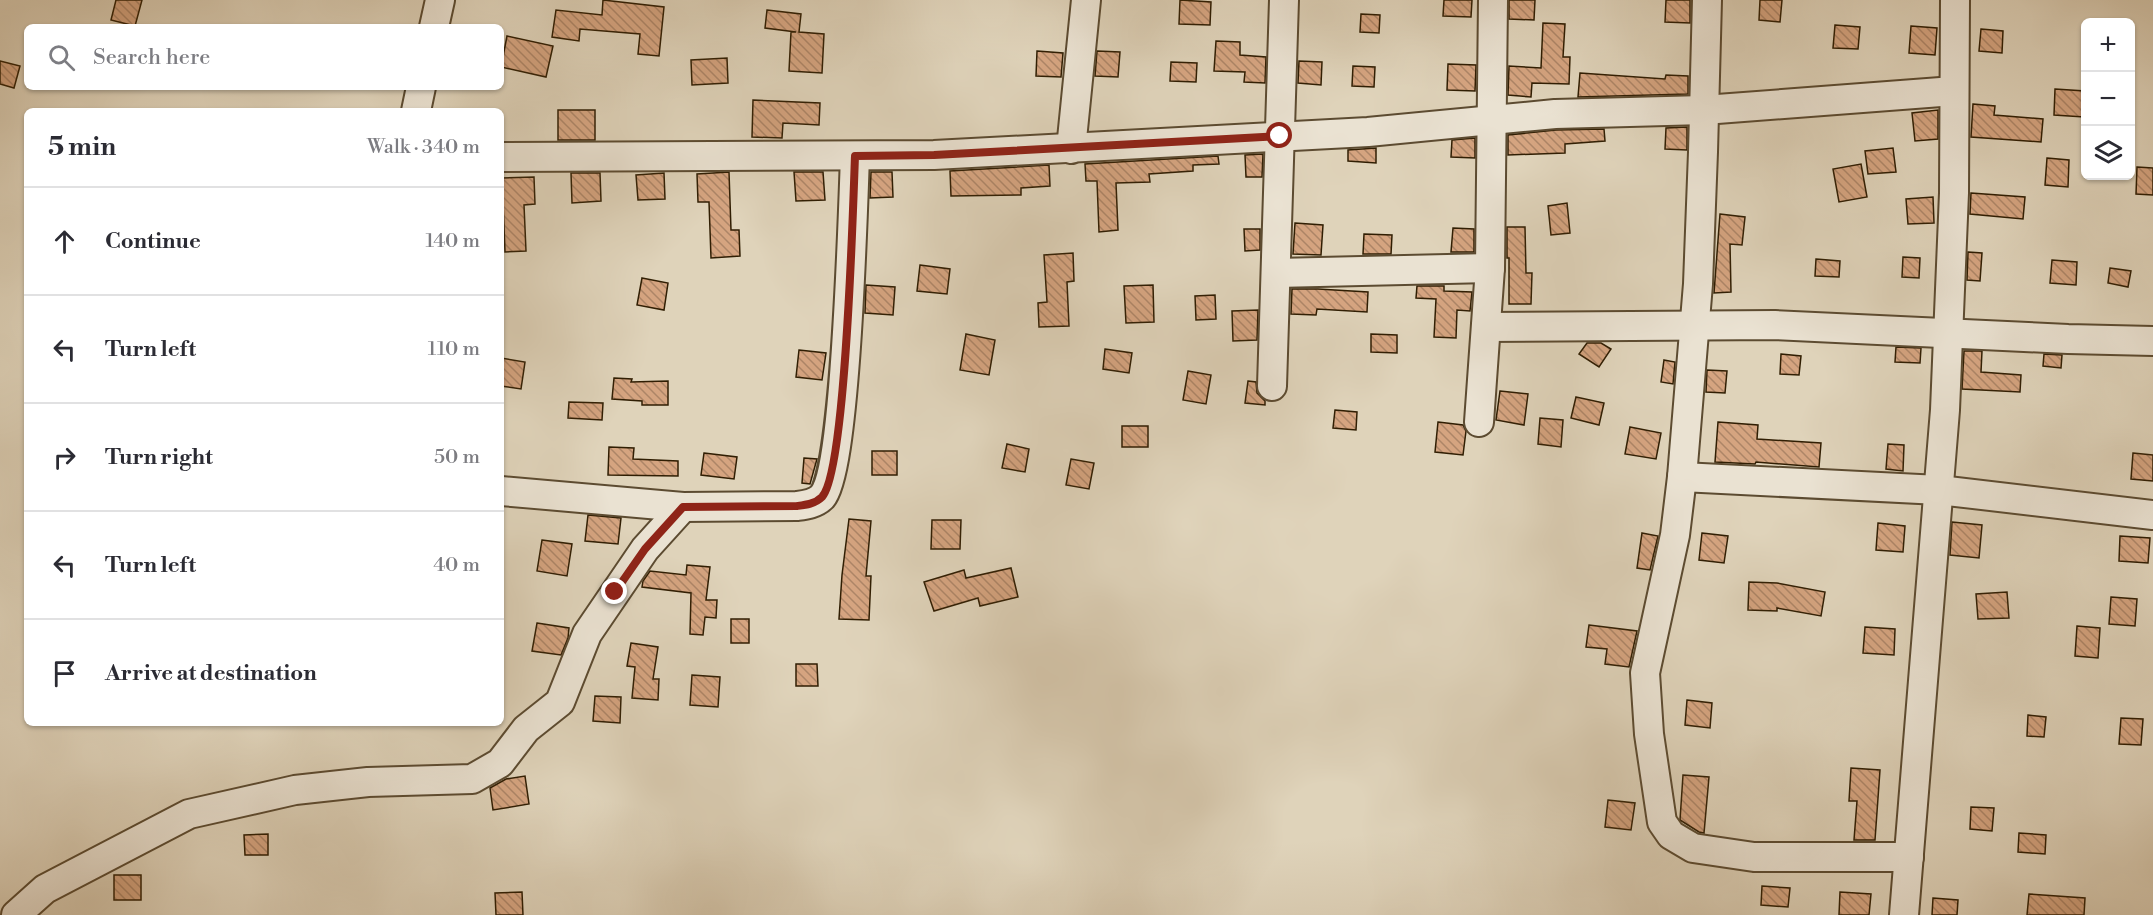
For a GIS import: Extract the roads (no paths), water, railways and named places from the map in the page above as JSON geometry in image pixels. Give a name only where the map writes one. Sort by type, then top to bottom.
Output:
[{"type":"street","points":[[435,24],[440,0]]},
{"type":"street","points":[[1071,148],[1086,0]]},
{"type":"street","points":[[1272,386],[1284,0]]},
{"type":"street","points":[[1479,422],[1490,268],[1493,0]]},
{"type":"street","points":[[1707,0],[1698,284],[1682,477],[1675,535],[1645,673],[1649,734],[1662,822],[1671,835],[1693,848],[1754,857],[1909,857]]},
{"type":"street","points":[[1904,915],[1939,490],[1948,333],[1954,193],[1955,0]]},
{"type":"street","points":[[417,108],[420,90]]},
{"type":"street","points":[[504,156],[934,155],[1368,132],[1554,114],[1704,110],[1954,91]]},
{"type":"street","points":[[504,491],[683,507],[797,506],[812,504],[822,496],[831,478],[840,411],[855,156]]},
{"type":"street","points":[[1276,273],[1490,268]]},
{"type":"street","points":[[1486,327],[1775,325],[2153,341]]},
{"type":"street","points":[[1682,477],[1939,490],[2153,516]]},
{"type":"street","points":[[16,915],[45,889],[189,814],[295,790],[368,782],[472,779],[500,763],[526,729],[560,702],[587,634],[645,549],[683,507]]}]
